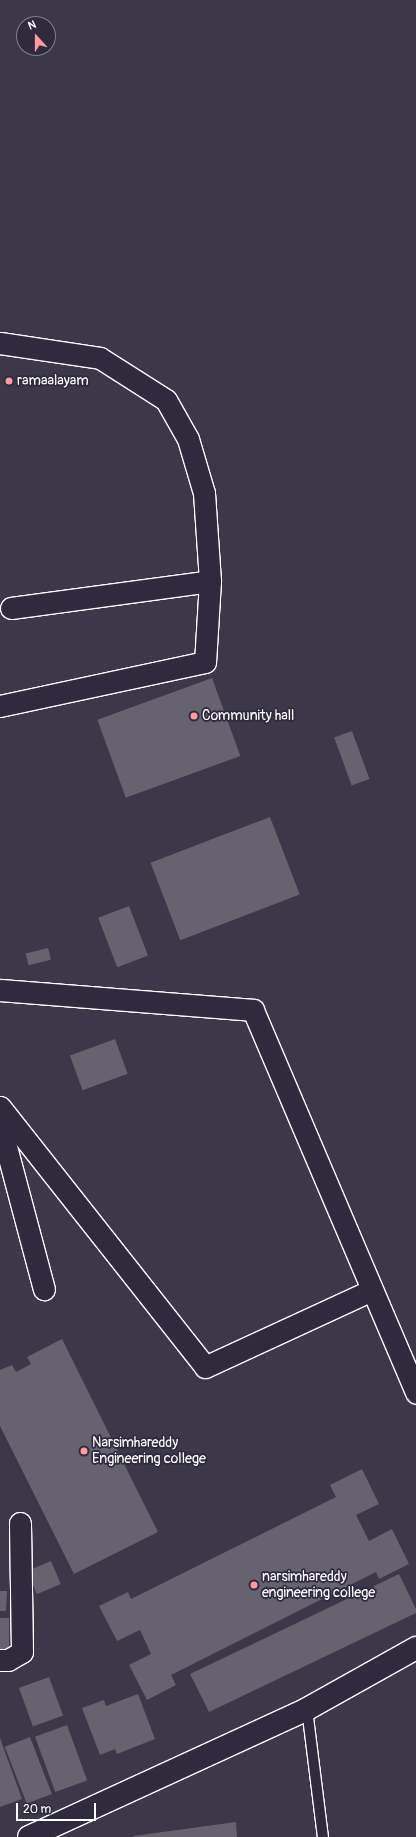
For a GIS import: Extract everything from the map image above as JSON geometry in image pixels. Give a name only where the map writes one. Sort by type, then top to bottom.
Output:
[{"type":"main road","points":[[29,1837],[307,1709],[416,1648]]},
{"type":"street","points":[[0,343],[100,358],[166,400],[188,439],[204,493],[210,581],[205,662],[0,706]]},
{"type":"street","points":[[11,608],[210,581]]},
{"type":"street","points":[[0,990],[253,1010],[416,1393]]},
{"type":"street","points":[[0,1107],[205,1367],[372,1290]]},
{"type":"street","points":[[0,1124],[44,1289]]},
{"type":"street","points":[[0,1660],[8,1660],[22,1652],[20,1523]]},
{"type":"lane","points":[[307,1709],[323,1837]]},
{"type":"building","points":[[212,678],[240,756],[126,798],[97,720]]},
{"type":"building","points":[[352,731],[369,779],[352,785],[334,737]]},
{"type":"building","points":[[270,817],[300,894],[180,940],[151,863]]},
{"type":"building","points":[[129,906],[148,955],[117,967],[98,918]]},
{"type":"building","points":[[48,948],[51,960],[29,965],[26,954]]},
{"type":"building","points":[[115,1039],[128,1074],[83,1090],[70,1055]]},
{"type":"building","points":[[62,1339],[158,1532],[74,1574],[0,1426],[0,1370],[12,1365],[16,1372],[31,1364],[27,1357]]},
{"type":"building","name":"narsimhareddy engineering college","points":[[362,1469],[379,1504],[356,1515],[369,1541],[392,1529],[409,1564],[379,1579],[376,1572],[171,1675],[176,1685],[147,1700],[129,1665],[151,1654],[140,1630],[117,1641],[99,1606],[128,1592],[131,1599],[336,1497],[330,1485]]},
{"type":"building","points":[[51,1561],[61,1584],[37,1594],[27,1571]]},
{"type":"building","points":[[399,1574],[416,1609],[416,1613],[209,1712],[190,1674]]},
{"type":"building","points":[[0,1591],[7,1591],[6,1611],[0,1611]]},
{"type":"building","points":[[0,1618],[9,1618],[9,1655],[0,1655]]},
{"type":"building","points":[[49,1677],[63,1716],[33,1726],[19,1688]]},
{"type":"building","points":[[138,1694],[155,1739],[117,1754],[115,1749],[100,1755],[82,1708],[104,1700],[106,1706]]},
{"type":"building","points":[[67,1725],[87,1780],[55,1792],[35,1737]]},
{"type":"building","points":[[30,1737],[52,1794],[27,1804],[5,1747]]},
{"type":"building","points":[[0,1738],[22,1799],[0,1807]]},
{"type":"building","points":[[236,1822],[237,1837],[133,1837],[133,1836]]},
{"type":"place","name":"ramaalayam","points":[[9,381]]},
{"type":"place","name":"Community hall","points":[[194,716]]},
{"type":"place","name":"Narsimhareddy Engineering college","points":[[84,1451]]},
{"type":"place","name":"narsimhareddy engineering college","points":[[254,1585]]}]
